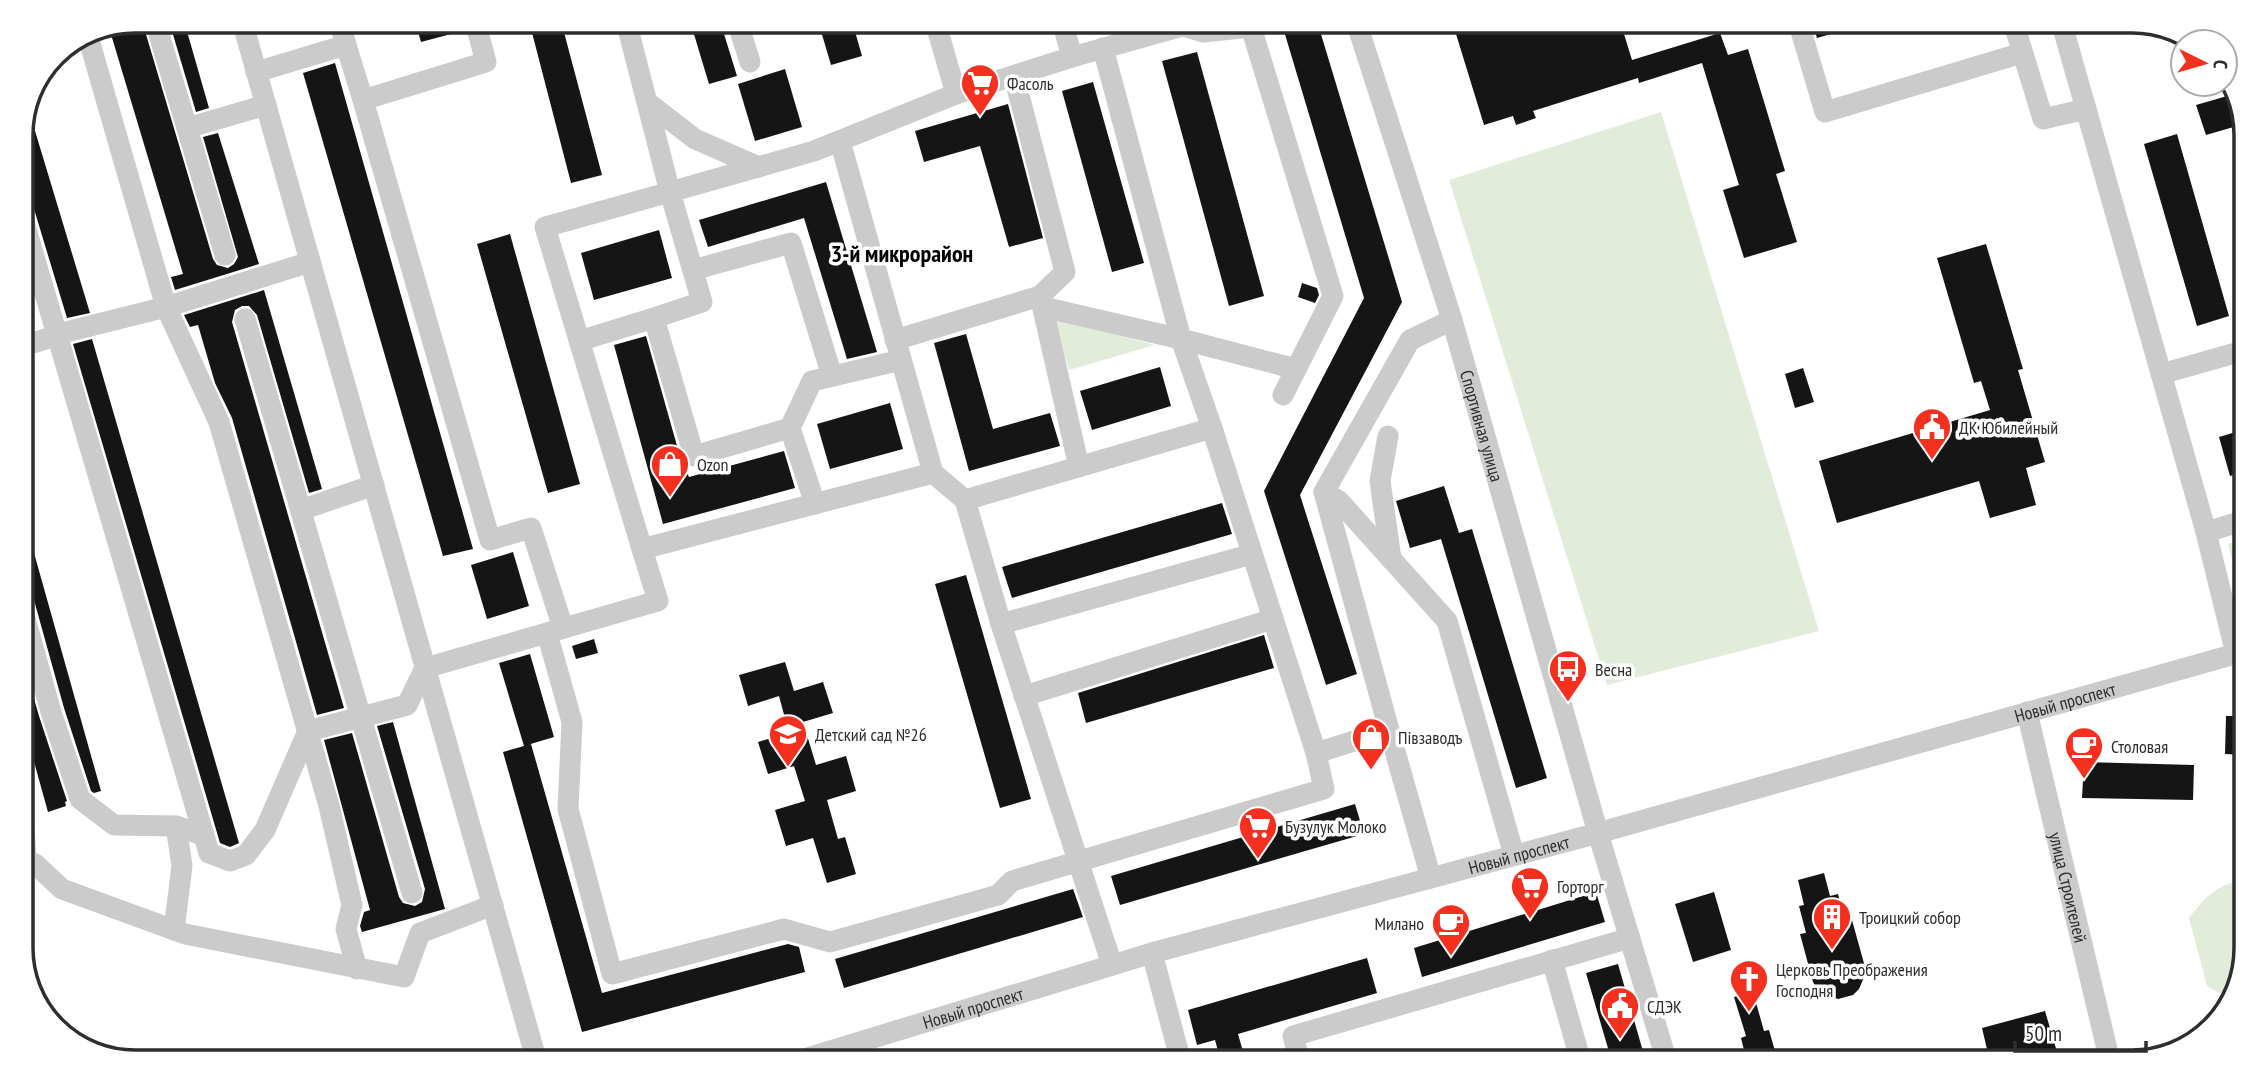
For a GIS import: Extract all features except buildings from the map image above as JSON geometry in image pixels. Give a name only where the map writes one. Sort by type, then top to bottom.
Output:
[{"type":"street","points":[[159,33],[225,256]]},
{"type":"street","points":[[245,33],[534,1050]]},
{"type":"street","points":[[342,33],[490,540],[531,528],[555,630],[572,722],[568,809],[612,974],[784,929],[830,942],[998,895],[1012,881],[1324,789],[1316,752],[1181,339],[1103,48]]},
{"type":"street","points":[[363,100],[486,62],[478,33]]},
{"type":"street","points":[[579,341],[702,302],[670,192],[629,33]]},
{"type":"street","points":[[741,33],[750,62]]},
{"type":"street","points":[[938,33],[956,94]]},
{"type":"street","points":[[1065,33],[1072,57]]},
{"type":"street","points":[[308,732],[407,705],[425,668],[658,601],[545,228],[814,151],[956,94],[1151,33]]},
{"type":"street","points":[[1253,33],[1333,296],[1283,395]]},
{"type":"street","name":"Спортивная улица","points":[[1360,33],[1452,320],[1598,832],[1663,1050]]},
{"type":"street","points":[[1802,33],[1825,112],[2022,52]]},
{"type":"street","points":[[2016,33],[2043,119],[2086,109]]},
{"type":"street","points":[[2064,33],[2234,628]]},
{"type":"street","points":[[90,44],[166,307],[219,422],[329,806],[352,905],[346,929],[357,969]]},
{"type":"street","points":[[256,72],[346,45]]},
{"type":"street","points":[[1014,76],[1065,272],[1042,302]]},
{"type":"street","points":[[647,102],[695,138],[759,167]]},
{"type":"street","points":[[187,128],[266,105]]},
{"type":"street","points":[[839,141],[933,473],[965,500],[1001,624],[1112,965]]},
{"type":"street","points":[[692,270],[791,243],[832,376]]},
{"type":"street","points":[[33,253],[209,853],[230,861],[246,855],[265,830],[308,732]]},
{"type":"street","points":[[33,343],[166,307],[310,262]]},
{"type":"street","points":[[815,504],[790,428],[812,381],[1042,302],[1296,369]]},
{"type":"street","points":[[1042,302],[1079,467]]},
{"type":"street","points":[[654,318],[694,456],[790,428]]},
{"type":"street","points":[[245,320],[412,893]]},
{"type":"street","points":[[1432,878],[1324,492],[1410,340],[1452,320]]},
{"type":"street","points":[[2161,374],[2234,353]]},
{"type":"street","points":[[965,500],[1212,428]]},
{"type":"street","points":[[1388,436],[1380,481],[1391,559]]},
{"type":"street","points":[[642,549],[933,473]]},
{"type":"street","points":[[301,510],[374,485]]},
{"type":"street","points":[[1324,492],[1339,501],[1447,621],[1514,855]]},
{"type":"street","points":[[2206,532],[2234,524]]},
{"type":"street","points":[[1001,624],[1252,554]]},
{"type":"street","points":[[1024,696],[1273,619]]},
{"type":"street","points":[[33,647],[80,799],[114,825],[176,826],[204,835]]},
{"type":"street","name":"Новый проспект","points":[[833,1050],[1152,953],[1432,878],[2234,654]]},
{"type":"street","name":"улица Строителей","points":[[2027,712],[2107,1050]]},
{"type":"street","points":[[1316,752],[1389,730]]},
{"type":"street","points":[[174,930],[182,866],[176,826]]},
{"type":"street","points":[[33,863],[62,889],[185,934],[404,977],[420,933],[493,905]]},
{"type":"street","points":[[1297,1050],[1293,1036],[1630,938]]},
{"type":"street","points":[[1152,953],[1178,1050]]},
{"type":"street","points":[[1552,960],[1578,1050]]},
{"type":"green space","points":[[1661,112],[1819,631],[1607,685],[1449,180]]},
{"type":"green space","points":[[1053,318],[1155,345],[1069,370]]},
{"type":"green space","points":[[2234,542],[2234,568],[2228,544]]},
{"type":"green space","points":[[2234,883],[2234,948],[2232,968],[2222,995],[2207,986],[2189,918],[2213,892]]},
{"type":"place","name":"Фасоль","points":[[980,117]]},
{"type":"place","name":"ДК Юбилейный","points":[[1932,461]]},
{"type":"place","name":"Ozon","points":[[670,498]]},
{"type":"place","name":"Весна","points":[[1568,703]]},
{"type":"place","name":"Детский сад №26","points":[[788,768]]},
{"type":"place","name":"Півзаводъ","points":[[1371,771]]},
{"type":"place","name":"Столовая","points":[[2084,780]]},
{"type":"place","name":"Бузулук Молоко","points":[[1258,860]]},
{"type":"place","name":"Горторг","points":[[1530,920]]},
{"type":"place","name":"Троицкий собор","points":[[1832,951]]},
{"type":"place","name":"Милано","points":[[1451,957]]},
{"type":"place","name":"Церковь Преображения Господня","points":[[1749,1013]]},
{"type":"place","name":"СДЭК","points":[[1620,1040]]},
{"type":"district","name":"3-й микрорайон","points":[[902,253]]}]
